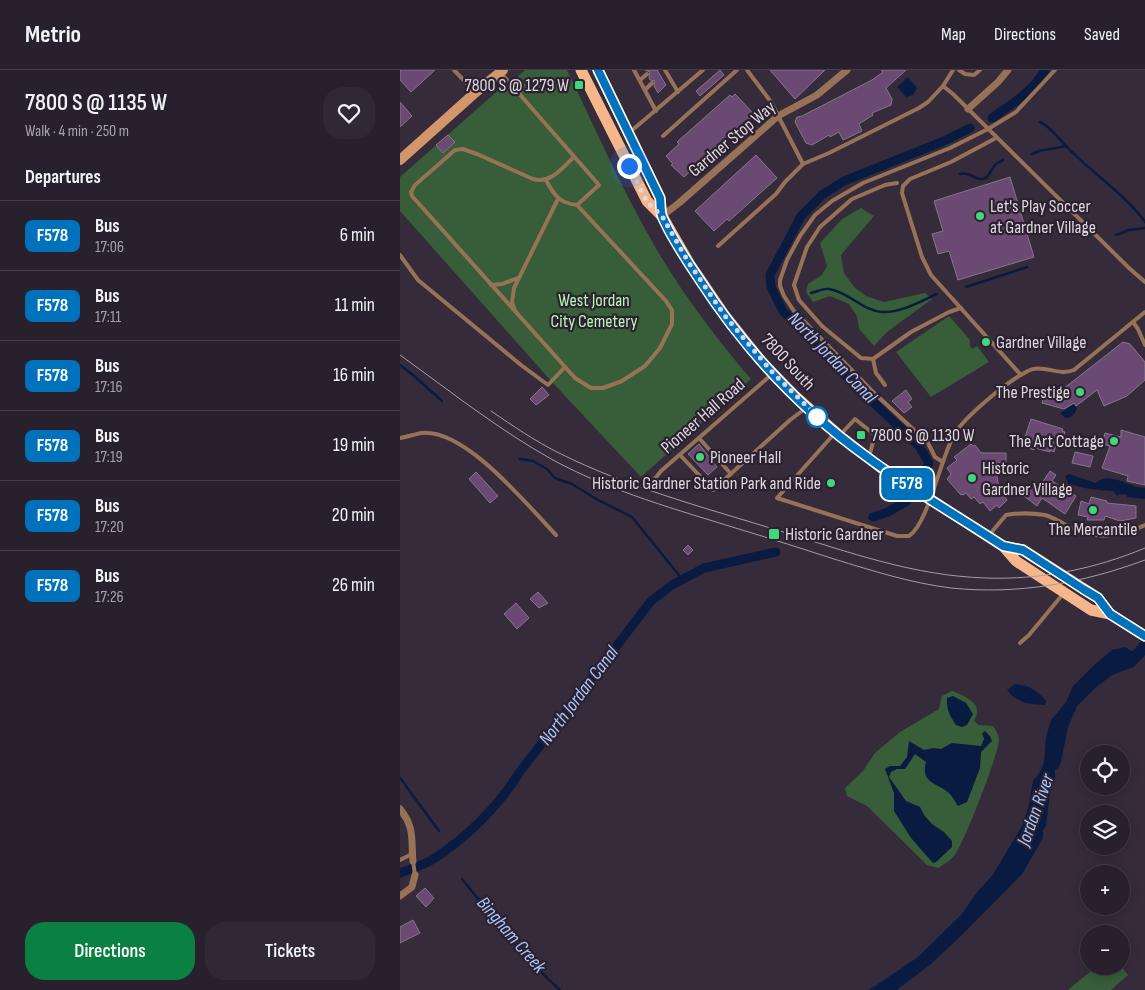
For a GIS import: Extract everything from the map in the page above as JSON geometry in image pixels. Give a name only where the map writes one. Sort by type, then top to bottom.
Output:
[{"type":"main road","name":"7800 South","points":[[581,70],[647,202],[662,216],[713,301],[773,373],[807,407],[869,459],[989,536],[1003,546],[1016,561],[1064,593],[1091,610],[1110,614],[1145,636]]},
{"type":"main road","name":"7800 South","points":[[598,70],[660,198],[662,216]]},
{"type":"main road","name":"7800 South","points":[[1003,546],[1023,550],[1098,598],[1110,614]]},
{"type":"street","name":"Gardner Stop Way","points":[[662,216],[778,116],[816,96],[847,70]]},
{"type":"street","points":[[968,109],[998,82],[1008,70]]},
{"type":"street","points":[[400,160],[501,71]]},
{"type":"street","points":[[400,810],[412,828],[412,858]]},
{"type":"street","points":[[400,896],[412,888],[415,875]]},
{"type":"lane","points":[[454,70],[476,92]]},
{"type":"lane","points":[[635,70],[656,111]]},
{"type":"lane","points":[[660,75],[665,70],[678,92]]},
{"type":"lane","points":[[629,133],[703,70]]},
{"type":"lane","points":[[663,136],[736,70]]},
{"type":"lane","points":[[747,70],[761,87],[803,164]]},
{"type":"lane","points":[[718,246],[776,194],[803,164],[919,108],[928,102],[943,86],[953,70]]},
{"type":"lane","points":[[959,70],[964,74],[974,76],[980,70]]},
{"type":"lane","points":[[943,462],[935,457],[928,443],[872,391],[794,311],[784,296],[780,280],[787,260],[808,224],[815,215],[832,201],[862,183],[933,155],[988,130],[1016,112],[1055,70]]},
{"type":"lane","points":[[501,71],[599,184],[577,204]]},
{"type":"lane","points":[[640,80],[647,74]]},
{"type":"lane","points":[[645,90],[652,83]]},
{"type":"lane","points":[[943,86],[1145,282]]},
{"type":"lane","points":[[996,138],[951,162],[910,179],[904,184],[902,190],[906,210],[927,269],[1021,375]]},
{"type":"lane","points":[[546,180],[558,199],[566,203],[577,204],[666,301],[672,310],[673,319],[670,329],[654,357],[645,366],[622,382],[603,388],[591,388],[580,383],[414,201],[412,196],[412,189],[419,180],[458,149],[477,154],[533,179],[546,180],[574,157]]},
{"type":"lane","points":[[897,183],[885,185],[852,199],[820,227],[807,247],[794,285],[799,300],[822,326],[861,358],[873,359],[912,332],[949,312],[961,308]]},
{"type":"lane","points":[[516,313],[512,295],[518,278],[558,199]]},
{"type":"lane","points":[[400,255],[418,280],[521,366],[548,385],[565,368]]},
{"type":"lane","points":[[491,285],[502,284],[518,278]]},
{"type":"lane","points":[[869,459],[875,435],[855,419],[838,434],[777,498],[903,537],[912,534],[917,528],[930,498],[952,437],[963,422],[1021,375],[1036,368],[1061,373],[1074,370],[1145,312]]},
{"type":"lane","points":[[1133,322],[1145,345]]},
{"type":"lane","points":[[873,359],[876,373],[885,385]]},
{"type":"lane","name":"Pioneer Hall Road","points":[[653,481],[661,471],[773,373]]},
{"type":"lane","points":[[680,455],[713,490],[790,420],[807,407]]},
{"type":"lane","points":[[400,438],[424,433],[444,437],[471,451],[493,469],[556,535]]},
{"type":"lane","points":[[699,438],[731,474]]},
{"type":"lane","points":[[989,536],[1006,515],[1014,514],[1048,516],[1075,530],[1103,536],[1118,535],[1145,525]]},
{"type":"lane","points":[[1020,643],[1064,593]]},
{"type":"lane","points":[[400,860],[412,858],[415,875]]},
{"type":"green space","name":"West Jordan City Cemetery","points":[[525,70],[567,70],[621,183],[657,250],[701,316],[751,379],[641,477],[552,382],[400,211],[400,177],[502,87],[504,89]]},
{"type":"green space","points":[[861,208],[874,216],[841,255],[844,273],[855,288],[866,296],[884,302],[925,293],[932,299],[887,332],[874,346],[859,329],[857,316],[849,304],[830,296],[813,302],[806,292],[808,284],[822,275],[827,266],[820,243],[842,219]]},
{"type":"green space","points":[[949,316],[970,340],[972,349],[977,346],[989,362],[931,397],[896,352]]},
{"type":"green space","points":[[952,691],[964,696],[975,705],[977,714],[974,721],[979,725],[993,726],[999,740],[987,780],[959,849],[951,859],[939,868],[927,865],[867,806],[847,796],[845,788],[863,771],[875,753],[900,732],[939,709],[942,696]]},
{"type":"green space","points":[[1086,975],[1128,975],[1111,990],[1068,990]]},
{"type":"water","points":[[908,77],[917,88],[913,95],[906,97],[897,87]]},
{"type":"water","points":[[1074,404],[1077,408],[1071,416],[1065,418],[1060,413]]},
{"type":"water","points":[[1069,474],[1096,483],[1101,479],[1107,478],[1145,488],[1145,499],[1119,494],[1118,496],[1113,491],[1090,489],[1074,485],[1068,483],[1065,476]]},
{"type":"water","name":"Jordan River","points":[[1145,635],[1145,655],[1134,667],[1112,675],[1095,688],[1077,706],[1068,727],[1061,762],[1058,769],[1055,770],[1055,778],[1051,785],[1043,838],[1022,874],[931,964],[897,990],[869,990],[918,957],[962,914],[977,892],[992,876],[1022,826],[1028,809],[1033,781],[1040,772],[1044,762],[1046,737],[1051,720],[1066,702],[1073,686],[1093,666],[1112,650],[1125,647],[1132,651]]},
{"type":"water","points":[[1015,684],[1036,691],[1046,701],[1045,705],[1019,700],[1007,690]]},
{"type":"water","points":[[953,696],[966,703],[973,714],[967,725],[962,727],[956,725],[948,709],[947,698]]},
{"type":"water","points":[[985,731],[992,741],[981,752],[980,768],[967,802],[958,806],[949,793],[931,782],[925,774],[926,762],[915,754],[905,769],[897,769],[891,772],[889,777],[906,801],[920,807],[932,824],[944,832],[952,841],[952,847],[933,863],[911,838],[894,811],[894,793],[885,769],[890,766],[900,766],[907,757],[909,741],[924,750],[941,749],[952,743],[981,746],[984,739],[982,733]]},
{"type":"building","points":[[400,70],[435,70],[411,92],[400,80]]},
{"type":"building","points":[[645,70],[657,70],[666,85],[658,93],[654,86],[655,81],[650,80],[650,72]]},
{"type":"building","points":[[720,70],[724,75],[700,96],[696,91]]},
{"type":"building","points":[[770,70],[825,70],[795,99]]},
{"type":"building","points":[[881,70],[906,70],[886,88],[892,99],[891,105],[872,113],[873,115],[859,124],[862,131],[843,140],[839,132],[830,137],[829,135],[812,145],[806,143],[795,122],[797,117],[872,80],[883,72]]},
{"type":"building","points":[[735,94],[753,113],[750,118],[684,177],[671,165],[673,164],[666,156],[679,144],[677,142],[730,95],[732,97]]},
{"type":"building","points":[[400,102],[412,116],[400,127]]},
{"type":"building","points":[[448,135],[455,142],[443,153],[436,145]]},
{"type":"building","points":[[756,155],[777,178],[729,221],[727,219],[714,231],[695,211]]},
{"type":"building","name":"Let's Play Soccer at Gardner Village","points":[[1010,177],[1034,257],[958,280],[949,251],[938,254],[932,234],[943,231],[934,201]]},
{"type":"building","points":[[1123,342],[1130,344],[1145,362],[1145,380],[1127,396],[1104,406],[1097,390],[1076,406],[1074,403],[1064,409],[1042,403],[1044,396],[1057,398],[1066,393],[1063,389]]},
{"type":"building","points":[[542,387],[549,395],[536,405],[530,399]]},
{"type":"building","points":[[906,390],[912,399],[908,402],[912,407],[904,413],[892,401]]},
{"type":"building","points":[[1031,419],[1063,429],[1062,431],[1065,432],[1062,443],[1057,442],[1054,452],[1035,448],[1034,450],[1022,446]]},
{"type":"building","points":[[1121,430],[1145,437],[1145,485],[1127,481],[1128,476],[1102,468],[1110,446],[1102,444],[1105,433],[1121,437]]},
{"type":"building","name":"Pioneer Hall","points":[[699,444],[717,467],[708,475],[688,454]]},
{"type":"building","name":"Historic Gardner Village","points":[[971,444],[975,445],[981,453],[1006,453],[1006,462],[995,463],[998,483],[1005,490],[1007,500],[999,508],[997,505],[990,511],[983,502],[980,504],[974,497],[971,499],[966,493],[960,494],[947,479],[951,474],[947,468],[957,460],[954,457]]},
{"type":"building","points":[[1075,452],[1093,456],[1090,467],[1072,463]]},
{"type":"building","points":[[1050,471],[1056,475],[1052,481],[1076,496],[1065,514],[1042,498],[1037,506],[1024,496],[1035,482],[1040,486]]},
{"type":"building","points":[[476,472],[498,496],[490,503],[469,479]]},
{"type":"building","points":[[1091,497],[1107,501],[1107,503],[1136,506],[1136,518],[1120,521],[1105,516],[1104,520],[1087,520],[1088,517],[1078,515],[1081,501],[1089,504]]},
{"type":"building","points":[[688,545],[693,550],[688,555],[683,550]]},
{"type":"building","points":[[538,592],[548,603],[539,608],[530,599]]},
{"type":"building","points":[[516,603],[529,618],[517,629],[504,614]]},
{"type":"building","points":[[425,888],[434,898],[426,907],[416,896]]},
{"type":"building","points":[[413,920],[420,933],[400,943],[400,927]]},
{"type":"waterway","name":"North Jordan Canal","points":[[992,118],[1028,91],[1045,70]]},
{"type":"waterway","points":[[1040,122],[1048,127],[1064,145],[1128,202],[1145,222]]},
{"type":"waterway","name":"North Jordan Canal","points":[[924,474],[929,463],[919,446],[851,381],[783,311],[771,287],[770,275],[801,216],[822,195],[844,181],[944,141],[970,128]]},
{"type":"waterway","points":[[1032,154],[1066,146]]},
{"type":"waterway","points":[[960,174],[964,173],[978,179],[983,179],[988,176],[996,164],[1003,160]]},
{"type":"waterway","points":[[1116,235],[1129,230],[1145,228]]},
{"type":"waterway","points":[[966,287],[1027,267]]},
{"type":"waterway","points":[[811,293],[827,289],[836,291],[875,311],[882,312],[904,309],[937,294]]},
{"type":"waterway","points":[[400,365],[442,401]]},
{"type":"waterway","points":[[520,459],[533,461],[547,469],[555,478],[572,484],[632,517],[682,579]]},
{"type":"waterway","name":"North Jordan Canal","points":[[873,517],[888,512],[907,501]]},
{"type":"waterway","name":"North Jordan Canal","points":[[400,873],[423,865],[435,858],[482,820],[502,797],[651,601],[672,585],[704,568],[776,552]]},
{"type":"waterway","name":"Bingham Creek","points":[[400,778],[439,831]]},
{"type":"waterway","name":"Bingham Creek","points":[[462,879],[521,950],[560,990]]},
{"type":"tram line","points":[[400,355],[513,436],[553,460],[598,482],[670,508],[892,576],[951,588],[1001,590],[1074,581],[1145,560]]},
{"type":"tram line","points":[[491,411],[550,448],[613,477],[856,555],[908,568],[933,573],[986,578],[1027,577],[1067,572],[1107,562],[1145,548]]},
{"type":"bus line","name":"F578","points":[[598,70],[660,198],[662,216],[678,246],[725,316],[749,347],[783,384],[821,420],[880,467],[1003,546],[1023,550],[1098,598],[1110,614],[1145,636]]},
{"type":"place","name":"7800 S @ 1279 W","points":[[579,85]]},
{"type":"place","name":"Let's Play Soccer at Gardner Village","points":[[980,216]]},
{"type":"place","name":"Gardner Village","points":[[986,342]]},
{"type":"place","name":"The Prestige","points":[[1080,392]]},
{"type":"place","name":"7800 S @ 1130 W","points":[[861,435]]},
{"type":"place","name":"The Art Cottage","points":[[1114,441]]},
{"type":"place","name":"Pioneer Hall","points":[[700,457]]},
{"type":"place","name":"Historic Gardner Village","points":[[972,478]]},
{"type":"place","name":"Historic Gardner Station Park and Ride","points":[[831,483]]},
{"type":"place","name":"The Mercantile","points":[[1093,510]]},
{"type":"place","name":"Historic Gardner","points":[[774,534]]},
{"type":"route","points":[[629,166],[647,202],[662,216],[678,246],[713,301],[749,347],[794,395],[819,418],[817,417]]}]
